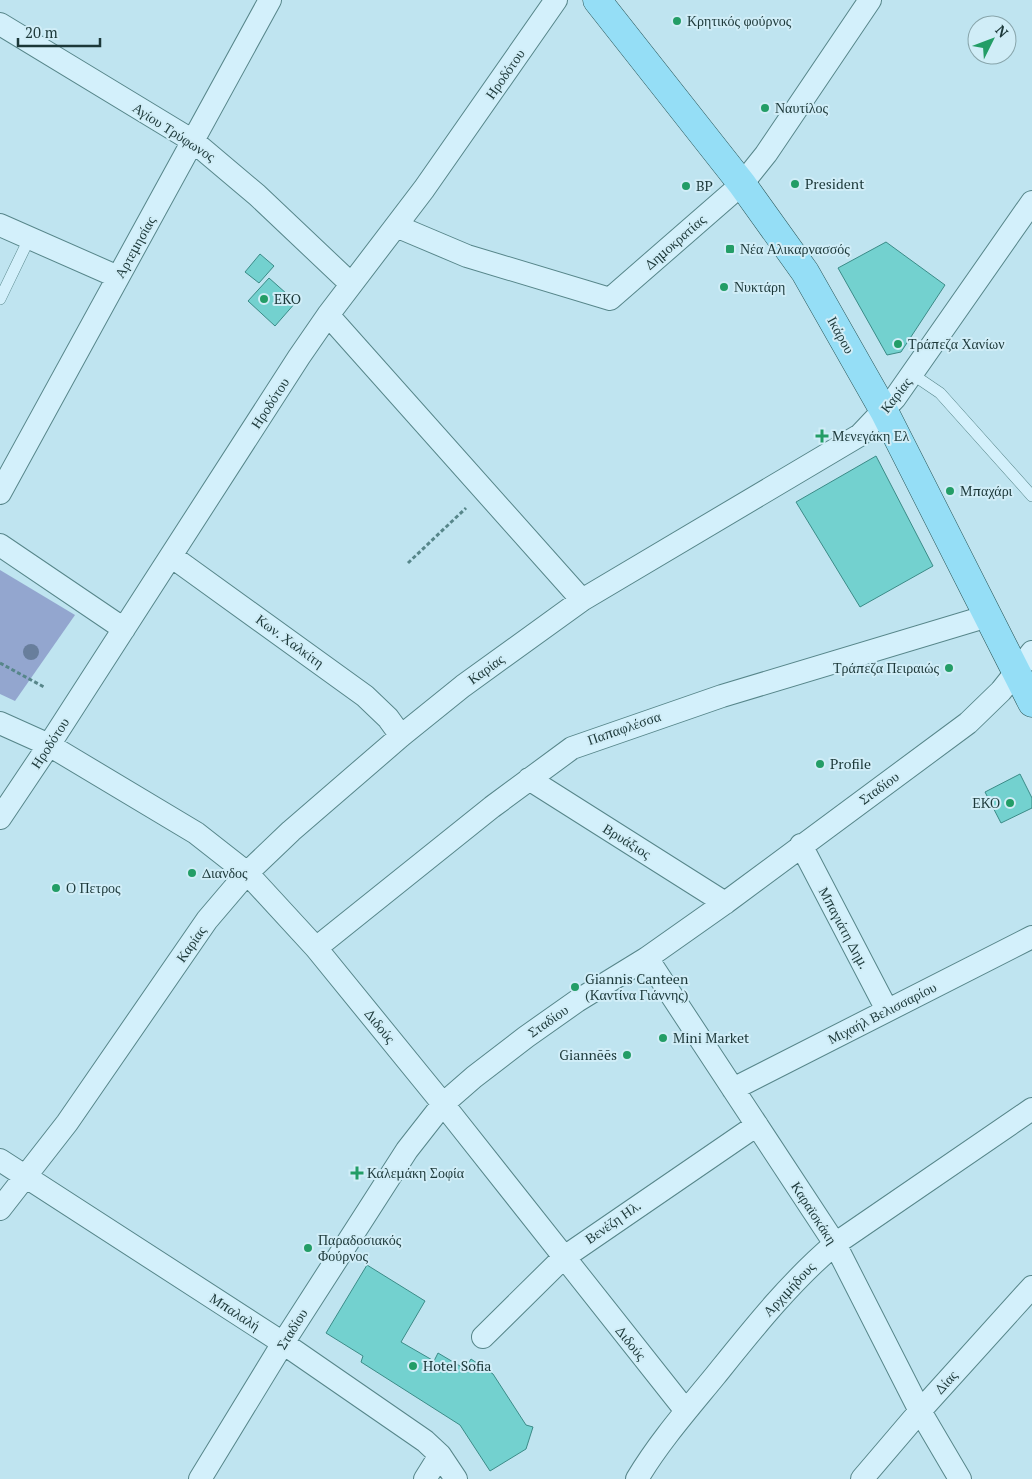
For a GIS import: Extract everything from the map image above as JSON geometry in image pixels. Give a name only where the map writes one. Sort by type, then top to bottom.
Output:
[{"type":"main road","name":"Ικάρου","points":[[597,0],[742,184],[805,272],[884,412],[988,616],[1024,662],[1032,703]]},
{"type":"street","name":"Αρτεμησίας","points":[[0,494],[270,0]]},
{"type":"street","name":"Ηροδότου","points":[[0,818],[328,315],[396,226],[556,0]]},
{"type":"street","name":"Δημοκρατίας","points":[[396,226],[467,256],[610,299],[742,184],[766,154],[870,0]]},
{"type":"street","name":"Αγίου Τρύφωνος","points":[[0,24],[193,141],[243,182],[352,284]]},
{"type":"street","name":"Καρίας","points":[[0,1209],[67,1123],[207,920],[247,872],[290,830],[463,686],[582,600],[860,435],[884,412],[1031,205]]},
{"type":"street","points":[[0,225],[118,277]]},
{"type":"street","points":[[328,315],[582,600]]},
{"type":"street","points":[[0,544],[124,629]]},
{"type":"street","name":"Κων. Χαλκίτη","points":[[171,556],[365,696],[388,718],[401,736]]},
{"type":"street","name":"Παπαφλέσσα","points":[[316,948],[529,779],[561,755],[584,742],[722,696],[988,616]]},
{"type":"street","name":"Σταδίου","points":[[200,1479],[283,1343],[407,1150],[443,1104],[474,1077],[526,1037],[647,958],[968,723],[1024,662]]},
{"type":"street","name":"Διδούς","points":[[0,723],[49,745],[196,834],[247,872],[316,948],[443,1104],[686,1411]]},
{"type":"street","name":"Βρυάξιος","points":[[529,779],[724,903]]},
{"type":"street","name":"Μπαγιάτη Δημ.","points":[[801,845],[887,1010]]},
{"type":"street","name":"Μιχαήλ Βελισσαρίου","points":[[733,1089],[1032,937]]},
{"type":"street","name":"Καραϊσκάκη","points":[[647,958],[835,1244],[920,1410],[960,1479]]},
{"type":"street","name":"Αρχιμήδους","points":[[637,1479],[686,1411],[794,1282],[835,1244],[1032,1109]]},
{"type":"street","name":"Βενέζη Ηλ.","points":[[483,1337],[563,1258],[757,1125]]},
{"type":"street","name":"Μπαλαλή","points":[[0,1160],[283,1343],[425,1441],[440,1455],[456,1479]]},
{"type":"street","name":"Δίας","points":[[862,1479],[920,1410],[1032,1287]]},
{"type":"street","points":[[425,1479],[440,1455]]},
{"type":"lane","points":[[0,299],[29,239]]},
{"type":"lane","points":[[912,374],[940,393],[1032,496]]},
{"type":"path","points":[[408,563],[485,491]]},
{"type":"path","points":[[0,664],[44,688]]},
{"type":"shaded area","points":[[0,570],[75,615],[15,701],[0,694]]},
{"type":"building","points":[[886,242],[945,285],[901,352],[887,355],[838,268]]},
{"type":"building","points":[[260,254],[274,266],[259,283],[245,272]]},
{"type":"building","points":[[269,278],[296,302],[275,326],[248,301]]},
{"type":"building","points":[[876,456],[933,566],[860,607],[796,502]]},
{"type":"building","points":[[1020,774],[1032,798],[1032,808],[1001,823],[985,792]]},
{"type":"building","name":"Hotel Sofia","points":[[367,1265],[425,1301],[401,1342],[434,1361],[438,1353],[465,1369],[471,1359],[493,1374],[526,1425],[533,1427],[526,1449],[490,1471],[460,1425],[361,1362],[363,1356],[326,1333]]},
{"type":"place","name":"Κρητικός φούρνος","points":[[677,21]]},
{"type":"place","name":"Ναυτίλος","points":[[765,108]]},
{"type":"place","name":"President","points":[[795,184]]},
{"type":"place","name":"BP","points":[[686,186]]},
{"type":"place","name":"Νέα Αλικαρνασσός","points":[[730,249]]},
{"type":"place","name":"Νυκτάρη","points":[[724,287]]},
{"type":"place","name":"EKO","points":[[264,299]]},
{"type":"place","name":"Τράπεζα Χανίων","points":[[898,344]]},
{"type":"place","name":"Μενεγάκη Ελ","points":[[822,436]]},
{"type":"place","name":"Μπαχάρι","points":[[950,491]]},
{"type":"place","name":"Τράπεζα Πειραιώς","points":[[949,668]]},
{"type":"place","name":"Profile","points":[[820,764]]},
{"type":"place","name":"ΕΚΟ","points":[[1010,803]]},
{"type":"place","name":"Διανδος","points":[[192,873]]},
{"type":"place","name":"Ο Πετρος","points":[[56,888]]},
{"type":"place","name":"Giannis Canteen (Καντίνα Γιάννης)","points":[[575,987]]},
{"type":"place","name":"Mini Market","points":[[663,1038]]},
{"type":"place","name":"Giannēēs","points":[[627,1055]]},
{"type":"place","name":"Καλεμάκη Σοφία","points":[[357,1173]]},
{"type":"place","name":"Παραδοσιακός Φούρνος","points":[[308,1248]]},
{"type":"place","name":"Hotel Sofia","points":[[413,1366]]}]
